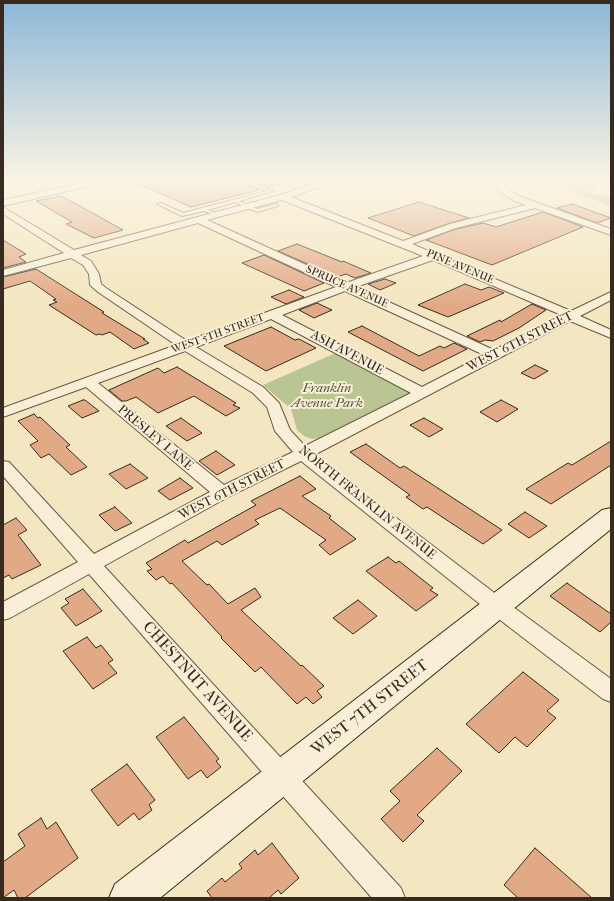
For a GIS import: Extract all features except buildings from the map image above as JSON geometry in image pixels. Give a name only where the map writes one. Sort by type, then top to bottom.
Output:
[{"type":"street","name":"NORTH FRANKLIN AVENUE","points":[[21,221],[87,263],[91,267],[94,274],[96,285],[186,346],[258,390],[274,406],[283,431],[303,454],[498,607],[611,692]]},
{"type":"street","points":[[3,273],[74,254],[181,221]]},
{"type":"street","name":"SPRUCE AVENUE","points":[[213,221],[346,286],[494,354]]},
{"type":"street","name":"PINE AVENUE","points":[[344,221],[433,256],[563,311],[570,316],[611,334]]},
{"type":"street","points":[[403,244],[453,226],[473,221]]},
{"type":"street","points":[[581,221],[611,232]]},
{"type":"street","name":"WEST 5TH STREET","points":[[3,413],[346,286],[433,256]]},
{"type":"street","name":"WEST 6TH STREET","points":[[3,612],[222,493],[303,454],[494,354],[611,295]]},
{"type":"street","name":"ASH AVENUE","points":[[272,314],[422,393]]},
{"type":"street","name":"PRESLEY LANE","points":[[88,382],[222,493]]},
{"type":"street","name":"CHESTNUT AVENUE","points":[[3,466],[391,898]]},
{"type":"street","name":"WEST 7TH STREET","points":[[129,898],[611,516]]},
{"type":"green space","name":"Franklin Avenue Park","points":[[338,352],[408,389],[409,393],[324,438],[312,439],[304,436],[297,430],[291,409],[263,385]]}]
